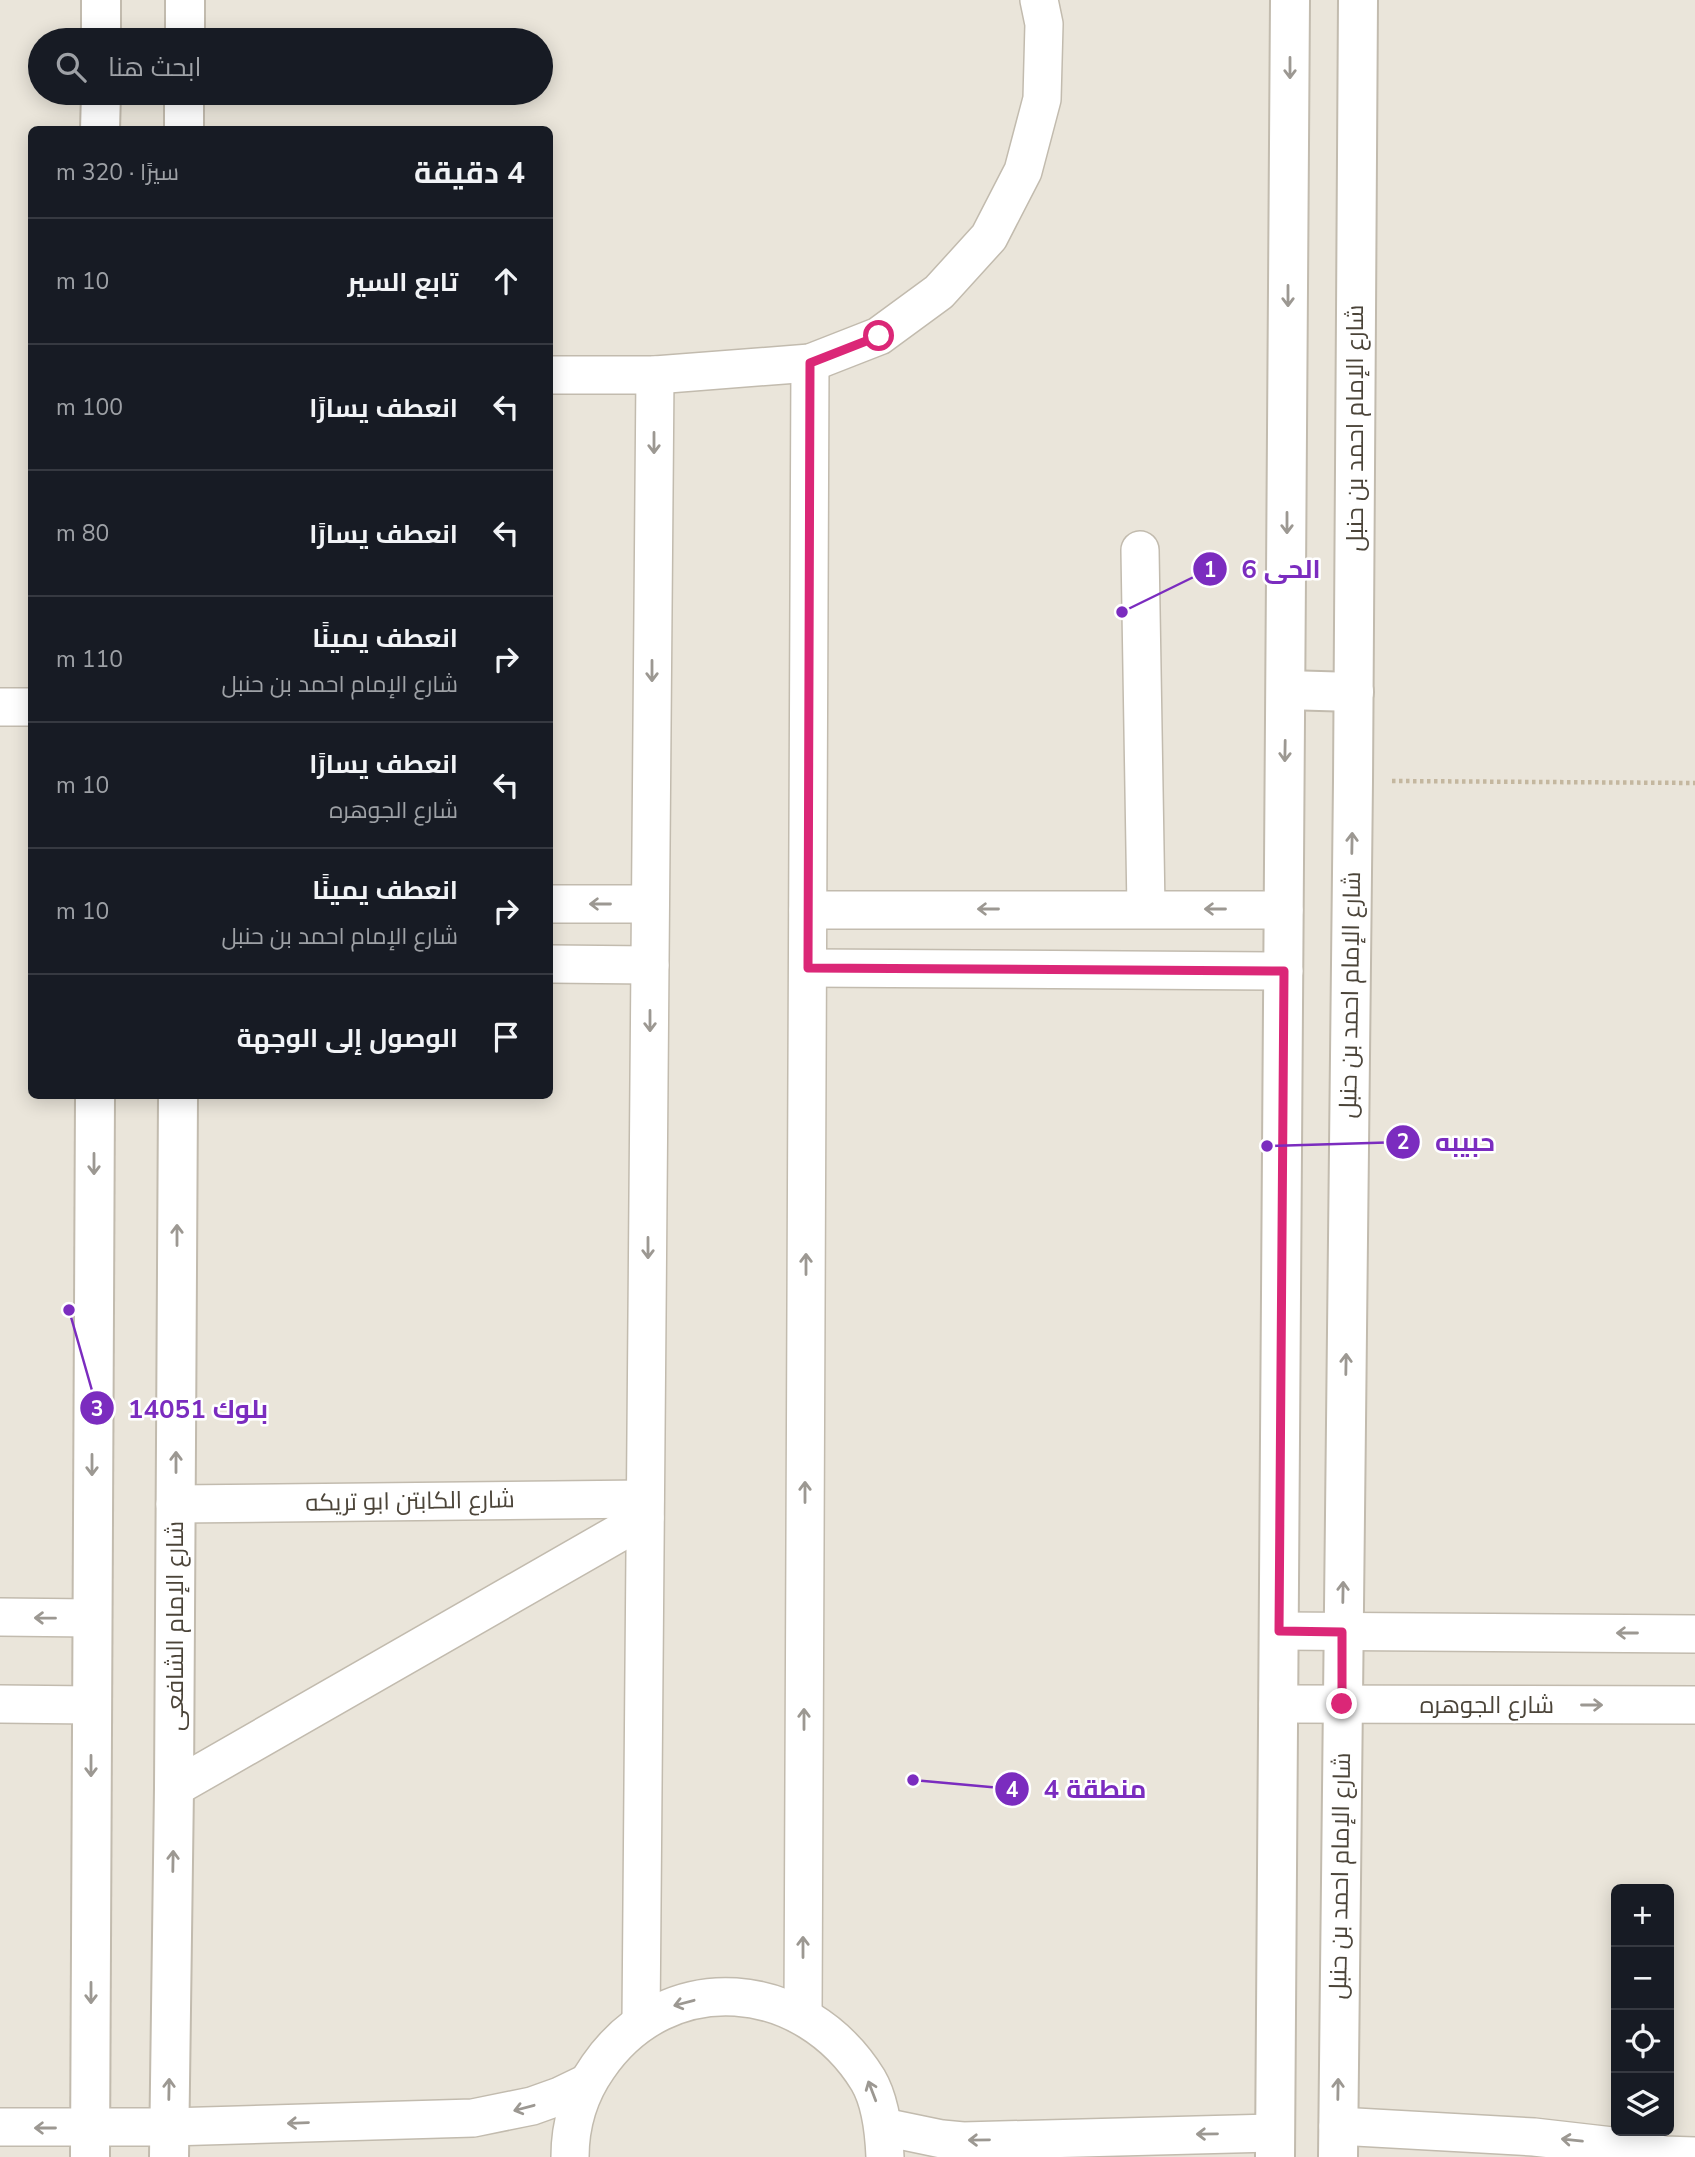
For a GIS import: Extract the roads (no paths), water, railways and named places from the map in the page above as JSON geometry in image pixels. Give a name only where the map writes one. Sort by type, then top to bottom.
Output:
[{"type":"street","points":[[101,0],[101,28]]},
{"type":"street","points":[[185,0],[185,28]]},
{"type":"street","points":[[553,375],[655,375],[810,363],[879,336],[939,292],[989,237],[1023,171],[1042,99],[1044,24],[1039,0]]},
{"type":"street","points":[[570,2157],[570,2140],[576,2110],[587,2082],[610,2049],[641,2022],[671,2007],[704,1998],[738,1996],[772,2002],[803,2015],[841,2043],[869,2082],[885,2142],[942,2139],[1275,2145],[1290,0]]},
{"type":"street","name":"شارع الإمام احمد بن حنبل","points":[[1338,2142],[1359,0]]},
{"type":"street","points":[[100,126],[101,105]]},
{"type":"street","points":[[184,105],[184,126]]},
{"type":"street","points":[[803,2015],[810,363]]},
{"type":"street","points":[[641,2022],[655,375]]},
{"type":"street","points":[[1140,550],[1146,909]]},
{"type":"street","points":[[1286,690],[1354,692]]},
{"type":"street","points":[[0,707],[28,707]]},
{"type":"street","points":[[553,904],[650,904]]},
{"type":"street","points":[[808,910],[1284,910]]},
{"type":"street","points":[[553,964],[650,965]]},
{"type":"street","points":[[808,968],[1284,971]]},
{"type":"street","points":[[90,2143],[94,1099]]},
{"type":"street","name":"شارع الإمام الشافعى","points":[[169,2142],[178,1099]]},
{"type":"street","name":"شارع الكابتن ابو تريكه","points":[[175,1504],[645,1508]]},
{"type":"street","points":[[174,1788],[645,1508]]},
{"type":"street","points":[[0,1617],[91,1618]]},
{"type":"street","points":[[1279,1631],[1695,1634]]},
{"type":"street","points":[[0,1704],[92,1705]]},
{"type":"street","name":"شارع الجوهره","points":[[1278,1704],[1695,1705]]},
{"type":"street","points":[[0,2127],[90,2143],[169,2142],[474,2118],[532,2106],[561,2096],[587,2082]]},
{"type":"street","points":[[1338,2142],[1545,2137],[1673,2156]]},
{"type":"place","name":"الحى 6","points":[[1122,612]]},
{"type":"place","name":"حبيبه","points":[[1267,1146]]},
{"type":"place","name":"بلوك 14051","points":[[69,1310]]},
{"type":"place","name":"منطقة 4","points":[[913,1780]]}]
